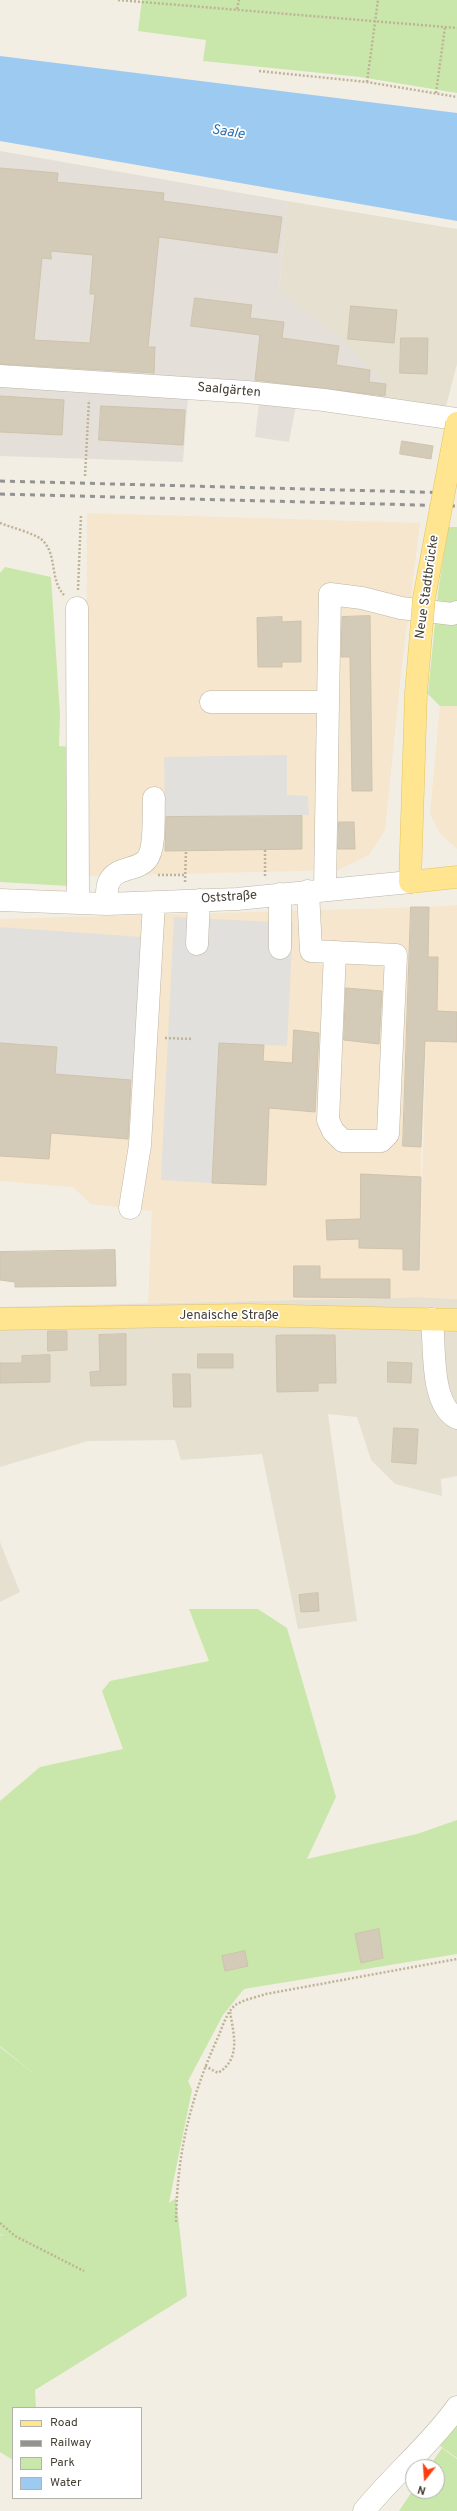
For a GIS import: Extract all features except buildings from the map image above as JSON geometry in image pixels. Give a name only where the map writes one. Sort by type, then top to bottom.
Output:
[{"type":"main road","name":"Neue Stadtbrücke","points":[[410,882],[412,754],[424,598],[457,423]]},
{"type":"main road","name":"Oststraße","points":[[410,882],[457,877]]},
{"type":"main road","name":"Jenaische Straße","points":[[0,1319],[239,1315],[457,1320]]},
{"type":"street","name":"Saalgärten","points":[[0,376],[324,400],[457,419]]},
{"type":"street","points":[[335,952],[328,1120],[333,1131],[343,1141],[381,1141],[388,1134],[396,955],[335,952],[311,951],[317,890],[328,702],[330,594],[362,598],[401,608],[452,614],[457,612]]},
{"type":"street","points":[[77,608],[78,902]]},
{"type":"street","points":[[211,702],[328,702]]},
{"type":"street","points":[[107,904],[108,882],[117,872],[142,864],[149,858],[152,840],[154,798]]},
{"type":"street","name":"Oststraße","points":[[0,900],[107,904],[154,903],[273,895],[410,882]]},
{"type":"street","points":[[273,895],[280,948]]},
{"type":"street","points":[[192,900],[197,944]]},
{"type":"street","points":[[130,1208],[140,1145],[154,903]]},
{"type":"street","points":[[432,1319],[439,1397],[445,1409],[457,1418]]},
{"type":"street","points":[[364,2511],[385,2485],[443,2427],[457,2407]]},
{"type":"path","points":[[118,0],[457,28]]},
{"type":"path","points":[[237,9],[239,0]]},
{"type":"path","points":[[367,82],[378,0]]},
{"type":"path","points":[[436,93],[445,27]]},
{"type":"path","points":[[259,70],[367,82],[457,97]]},
{"type":"path","points":[[85,476],[89,382]]},
{"type":"path","points":[[77,608],[81,515]]},
{"type":"path","points":[[0,523],[40,538],[52,557],[57,587],[77,608]]},
{"type":"path","points":[[186,850],[192,900]]},
{"type":"path","points":[[265,850],[273,895]]},
{"type":"path","points":[[172,1038],[193,1039]]},
{"type":"path","points":[[176,2222],[177,2182],[187,2117],[205,2066],[230,2012],[237,2004],[266,1994],[457,1959]]},
{"type":"path","points":[[205,2066],[218,2073],[227,2068],[234,2055],[236,2040],[230,2012]]},
{"type":"path","points":[[0,2223],[15,2236],[84,2271]]},
{"type":"shaded area","points":[[0,151],[287,201],[279,291],[338,336],[386,384],[384,401],[299,389],[289,442],[255,437],[259,404],[188,398],[183,462],[0,456]]},
{"type":"shaded area","points":[[287,201],[457,229],[457,364],[445,410],[384,401],[279,291]]},
{"type":"shaded area","points":[[87,513],[420,523],[401,673],[385,830],[369,855],[338,870],[86,876]]},
{"type":"shaded area","points":[[440,706],[457,706],[457,849],[440,833],[430,814]]},
{"type":"shaded area","points":[[287,755],[287,795],[308,796],[309,815],[165,817],[164,757]]},
{"type":"shaded area","points":[[457,905],[457,1299],[420,1297],[148,1303],[152,1211],[91,1204],[73,1187],[0,1181],[0,919]],"holes":[[[428,959],[420,1281],[421,1147]]]},
{"type":"shaded area","points":[[174,917],[293,923],[287,1046],[219,1043],[212,1183],[161,1180]]},
{"type":"shaded area","points":[[0,927],[141,937],[135,1080],[55,1074],[57,1047],[0,1043]]},
{"type":"shaded area","points":[[420,1297],[457,1299],[457,1476],[441,1479],[442,1496],[395,1484],[371,1460],[357,1417],[328,1414],[357,1621],[298,1629],[262,1454],[181,1460],[175,1440],[88,1441],[0,1467],[0,1307]]},
{"type":"shaded area","points":[[0,1542],[20,1592],[0,1602]]},
{"type":"green space","points":[[142,0],[457,0],[457,93],[360,77],[203,61],[206,40],[138,31]]},
{"type":"green space","points":[[448,527],[457,527],[457,706],[440,706],[428,694],[438,592]]},
{"type":"green space","points":[[5,567],[51,577],[60,714],[59,746],[71,747],[68,886],[0,882],[0,573]]},
{"type":"green space","points":[[189,1609],[258,1609],[287,1628],[336,1797],[307,1859],[417,1834],[457,1820],[457,1954],[244,1989],[223,2015],[188,2081],[192,2090],[169,2203],[176,2198],[187,2296],[35,2390],[36,2407],[12,2407],[12,2459],[0,2452],[0,2235],[5,2236],[0,2234],[0,2047],[37,2076],[0,2046],[0,1801],[40,1767],[123,1749],[102,1691],[110,1681],[209,1661]]},
{"type":"green space","points":[[457,2421],[457,2458],[440,2446]]},
{"type":"green space","points":[[442,2448],[457,2459],[457,2511],[399,2511],[407,2499],[445,2499],[445,2459],[434,2459]]},
{"type":"water","name":"Saale","points":[[0,56],[457,113],[457,221],[0,141]]},
{"type":"railway","points":[[0,481],[457,493]]},
{"type":"railway","points":[[0,494],[457,506]]}]
